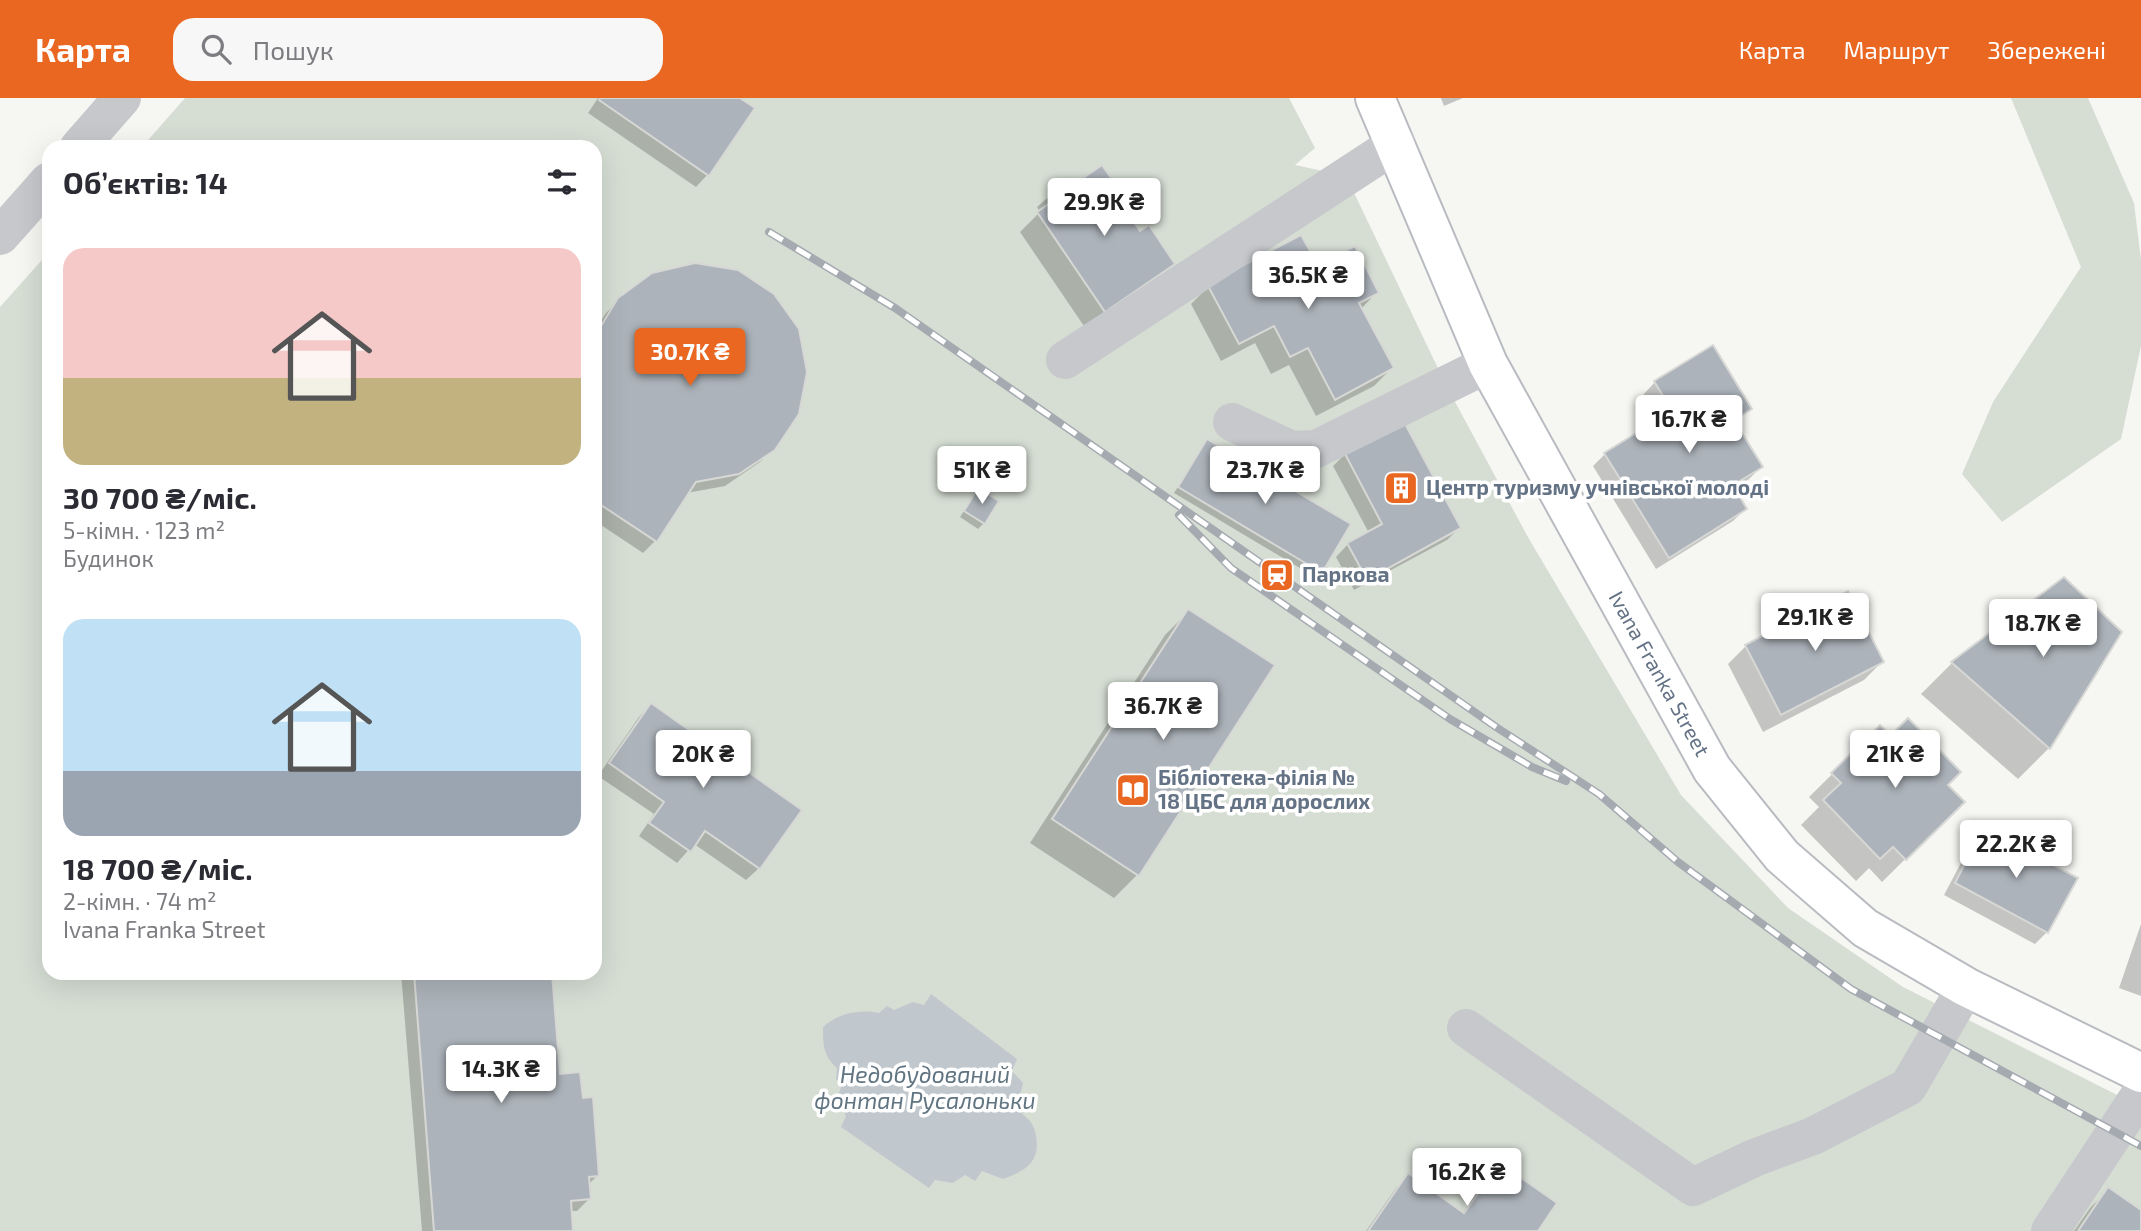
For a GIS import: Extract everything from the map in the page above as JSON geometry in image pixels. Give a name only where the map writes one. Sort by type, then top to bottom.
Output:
[{"type":"main road","name":"Ivana Franka Street","points":[[1376,98],[1488,364],[1712,769],[1782,856],[1865,928],[1966,987],[2141,1073]]},
{"type":"street","points":[[85,140],[122,98]]},
{"type":"street","points":[[1065,360],[1396,144]]},
{"type":"street","points":[[0,236],[42,189]]},
{"type":"street","points":[[1231,422],[1292,450],[1316,449],[1488,364]]},
{"type":"street","points":[[1466,1028],[1693,1187],[1754,1158],[1813,1136],[1908,1087],[1966,987]]},
{"type":"street","points":[[2050,1231],[2141,1093]]},
{"type":"shaded area","points":[[185,98],[1289,98],[1315,148],[1295,165],[1346,176],[1446,385],[1529,539],[1681,795],[1788,908],[1903,987],[2141,1107],[2141,1231],[0,1231],[0,307],[42,260],[42,980],[602,980],[602,140],[148,140]]},
{"type":"shaded area","points":[[2011,98],[2088,98],[2134,203],[2141,260],[2141,346],[2121,439],[2002,522],[1962,474],[1993,402],[2081,267]]},
{"type":"water","name":"Недобудований фонтан Русалоньки","points":[[931,994],[1017,1059],[1012,1071],[1023,1083],[1019,1100],[1026,1107],[1022,1114],[1033,1126],[1037,1145],[1030,1164],[1011,1176],[1003,1179],[982,1171],[975,1181],[965,1175],[953,1183],[935,1180],[929,1188],[841,1127],[846,1116],[839,1101],[842,1085],[836,1079],[837,1068],[825,1049],[823,1027],[849,1013],[879,1013],[887,1006],[894,1010],[913,1002],[924,1005]]},
{"type":"building","points":[[740,98],[755,108],[709,176],[599,100]]},
{"type":"building","points":[[1102,165],[1131,207],[1126,211],[1140,231],[1149,225],[1175,264],[1105,312],[1037,212],[1060,196],[1054,187],[1068,178],[1073,185]]},
{"type":"building","points":[[1301,235],[1318,265],[1355,246],[1379,293],[1359,303],[1394,368],[1335,400],[1308,348],[1290,357],[1274,326],[1239,344],[1207,284]]},
{"type":"building","points":[[695,263],[738,270],[774,294],[799,329],[807,372],[799,414],[775,450],[739,474],[696,482],[657,542],[602,506],[602,324],[618,298],[652,273]]},
{"type":"building","points":[[1713,345],[1752,409],[1734,420],[1763,467],[1733,485],[1747,509],[1669,558],[1604,453],[1672,411],[1654,381]]},
{"type":"building","name":"Центр туризму учнівської молоді","points":[[1403,420],[1461,528],[1367,580],[1347,543],[1382,524],[1344,452]]},
{"type":"building","points":[[1207,439],[1351,524],[1322,573],[1178,487]]},
{"type":"building","points":[[978,488],[999,501],[985,524],[964,511]]},
{"type":"building","points":[[2064,577],[2122,632],[2050,749],[1951,662]]},
{"type":"building","points":[[1848,591],[1884,662],[1781,715],[1745,645]]},
{"type":"building","points":[[1188,609],[1275,665],[1139,876],[1052,819]]},
{"type":"building","points":[[651,703],[802,810],[760,869],[705,831],[691,852],[649,823],[664,802],[609,763]]},
{"type":"building","points":[[1908,718],[1961,772],[1948,785],[1965,802],[1906,860],[1893,847],[1880,859],[1823,800],[1841,783],[1831,773],[1880,725],[1891,735]]},
{"type":"building","points":[[1983,828],[2078,878],[2048,933],[1955,883]]},
{"type":"building","points":[[415,980],[553,980],[560,1074],[580,1072],[583,1098],[593,1097],[599,1176],[589,1177],[591,1199],[571,1201],[573,1231],[434,1231]]},
{"type":"building","points":[[1500,1163],[1557,1203],[1538,1231],[1368,1231],[1408,1173],[1464,1213]]},
{"type":"building","points":[[2108,1187],[2141,1210],[2141,1231],[2078,1231]]},
{"type":"railway","points":[[769,232],[895,308],[1496,727],[1599,794],[1678,862],[1851,989],[2141,1146]]},
{"type":"railway","points":[[1179,515],[1231,568],[1450,719],[1532,767],[1566,781]]},
{"type":"place","name":"Центр туризму учнівської молоді","points":[[1401,488]]},
{"type":"place","name":"Паркова","points":[[1277,575]]},
{"type":"place","name":"Бібліотека-філія № 18 ЦБС для дорослих","points":[[1133,790]]}]
